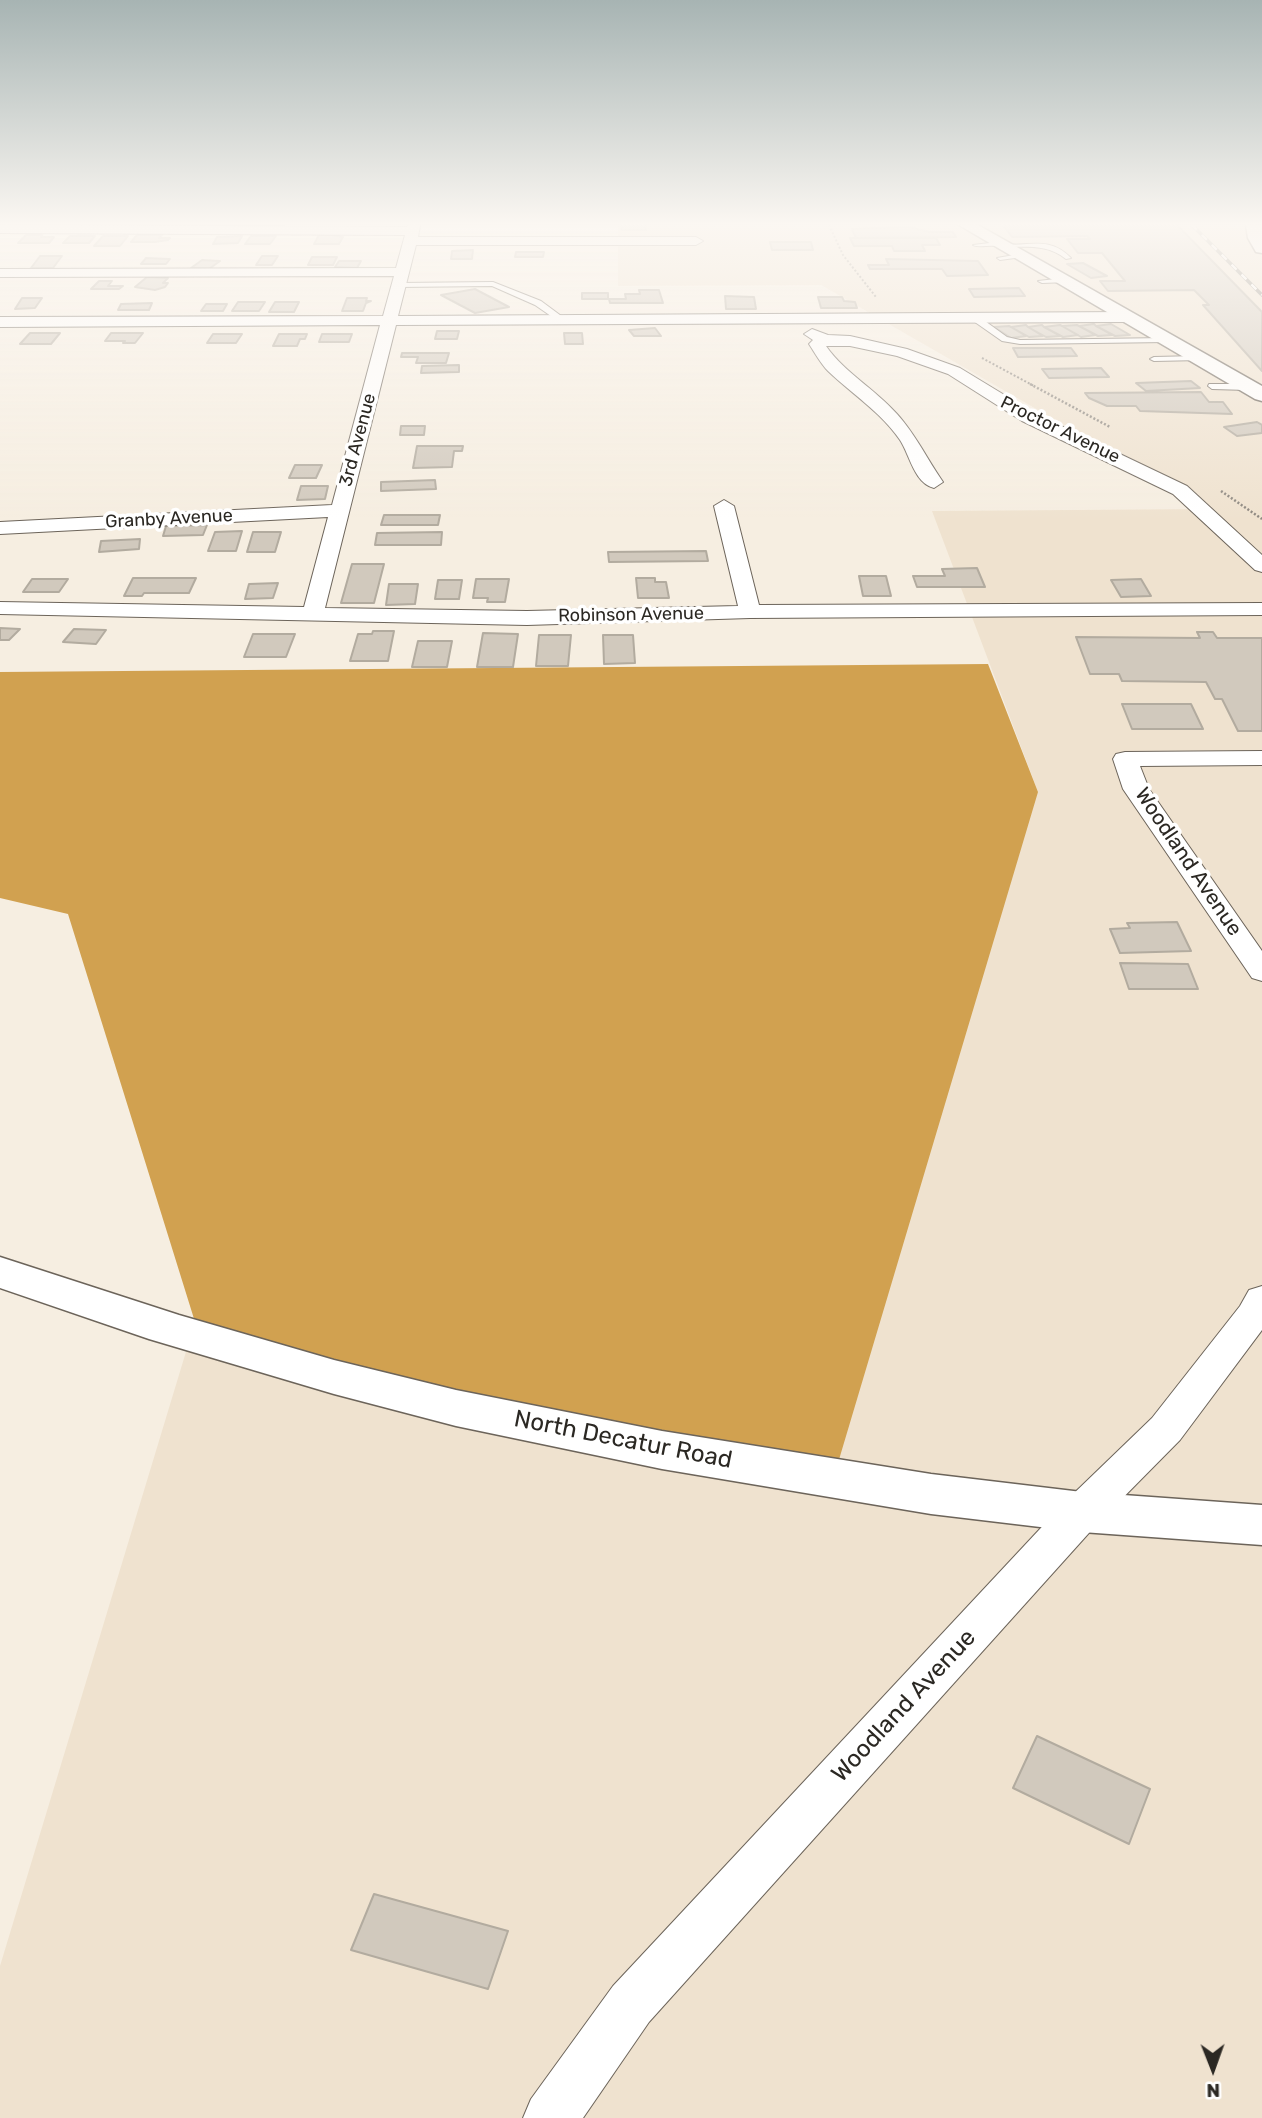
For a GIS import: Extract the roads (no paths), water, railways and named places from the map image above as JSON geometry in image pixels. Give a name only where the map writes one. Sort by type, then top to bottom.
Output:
[{"type":"street","name":"3rd Avenue","points":[[313,614],[389,324]]},
{"type":"street","points":[[803,324],[806,332],[825,340]]},
{"type":"street","points":[[1139,324],[1255,391]]},
{"type":"street","points":[[825,340],[817,344],[832,366],[889,415],[909,439],[925,471],[934,481]]},
{"type":"street","name":"Proctor Avenue","points":[[825,340],[850,341],[901,352],[954,370],[1028,417],[1180,490],[1262,566]]},
{"type":"street","points":[[724,506],[750,612]]},
{"type":"street","name":"Granby Avenue","points":[[0,528],[338,511]]},
{"type":"street","name":"Robinson Avenue","points":[[0,608],[527,618],[750,612],[1262,609]]},
{"type":"street","name":"Woodland Avenue","points":[[1262,758],[1125,759],[1136,789],[1262,972]]},
{"type":"street","name":"North Decatur Road","points":[[0,1272],[243,1350],[334,1377],[456,1408],[676,1452],[931,1494],[1082,1512],[1262,1525]]},
{"type":"street","name":"Woodland Avenue","points":[[550,2118],[631,2004],[1082,1512],[1166,1429],[1262,1299]]},
{"type":"lane","points":[[983,324],[1005,339],[1020,342],[1167,340]]},
{"type":"lane","points":[[1154,359],[1198,358]]},
{"type":"lane","points":[[1212,386],[1255,391]]}]
